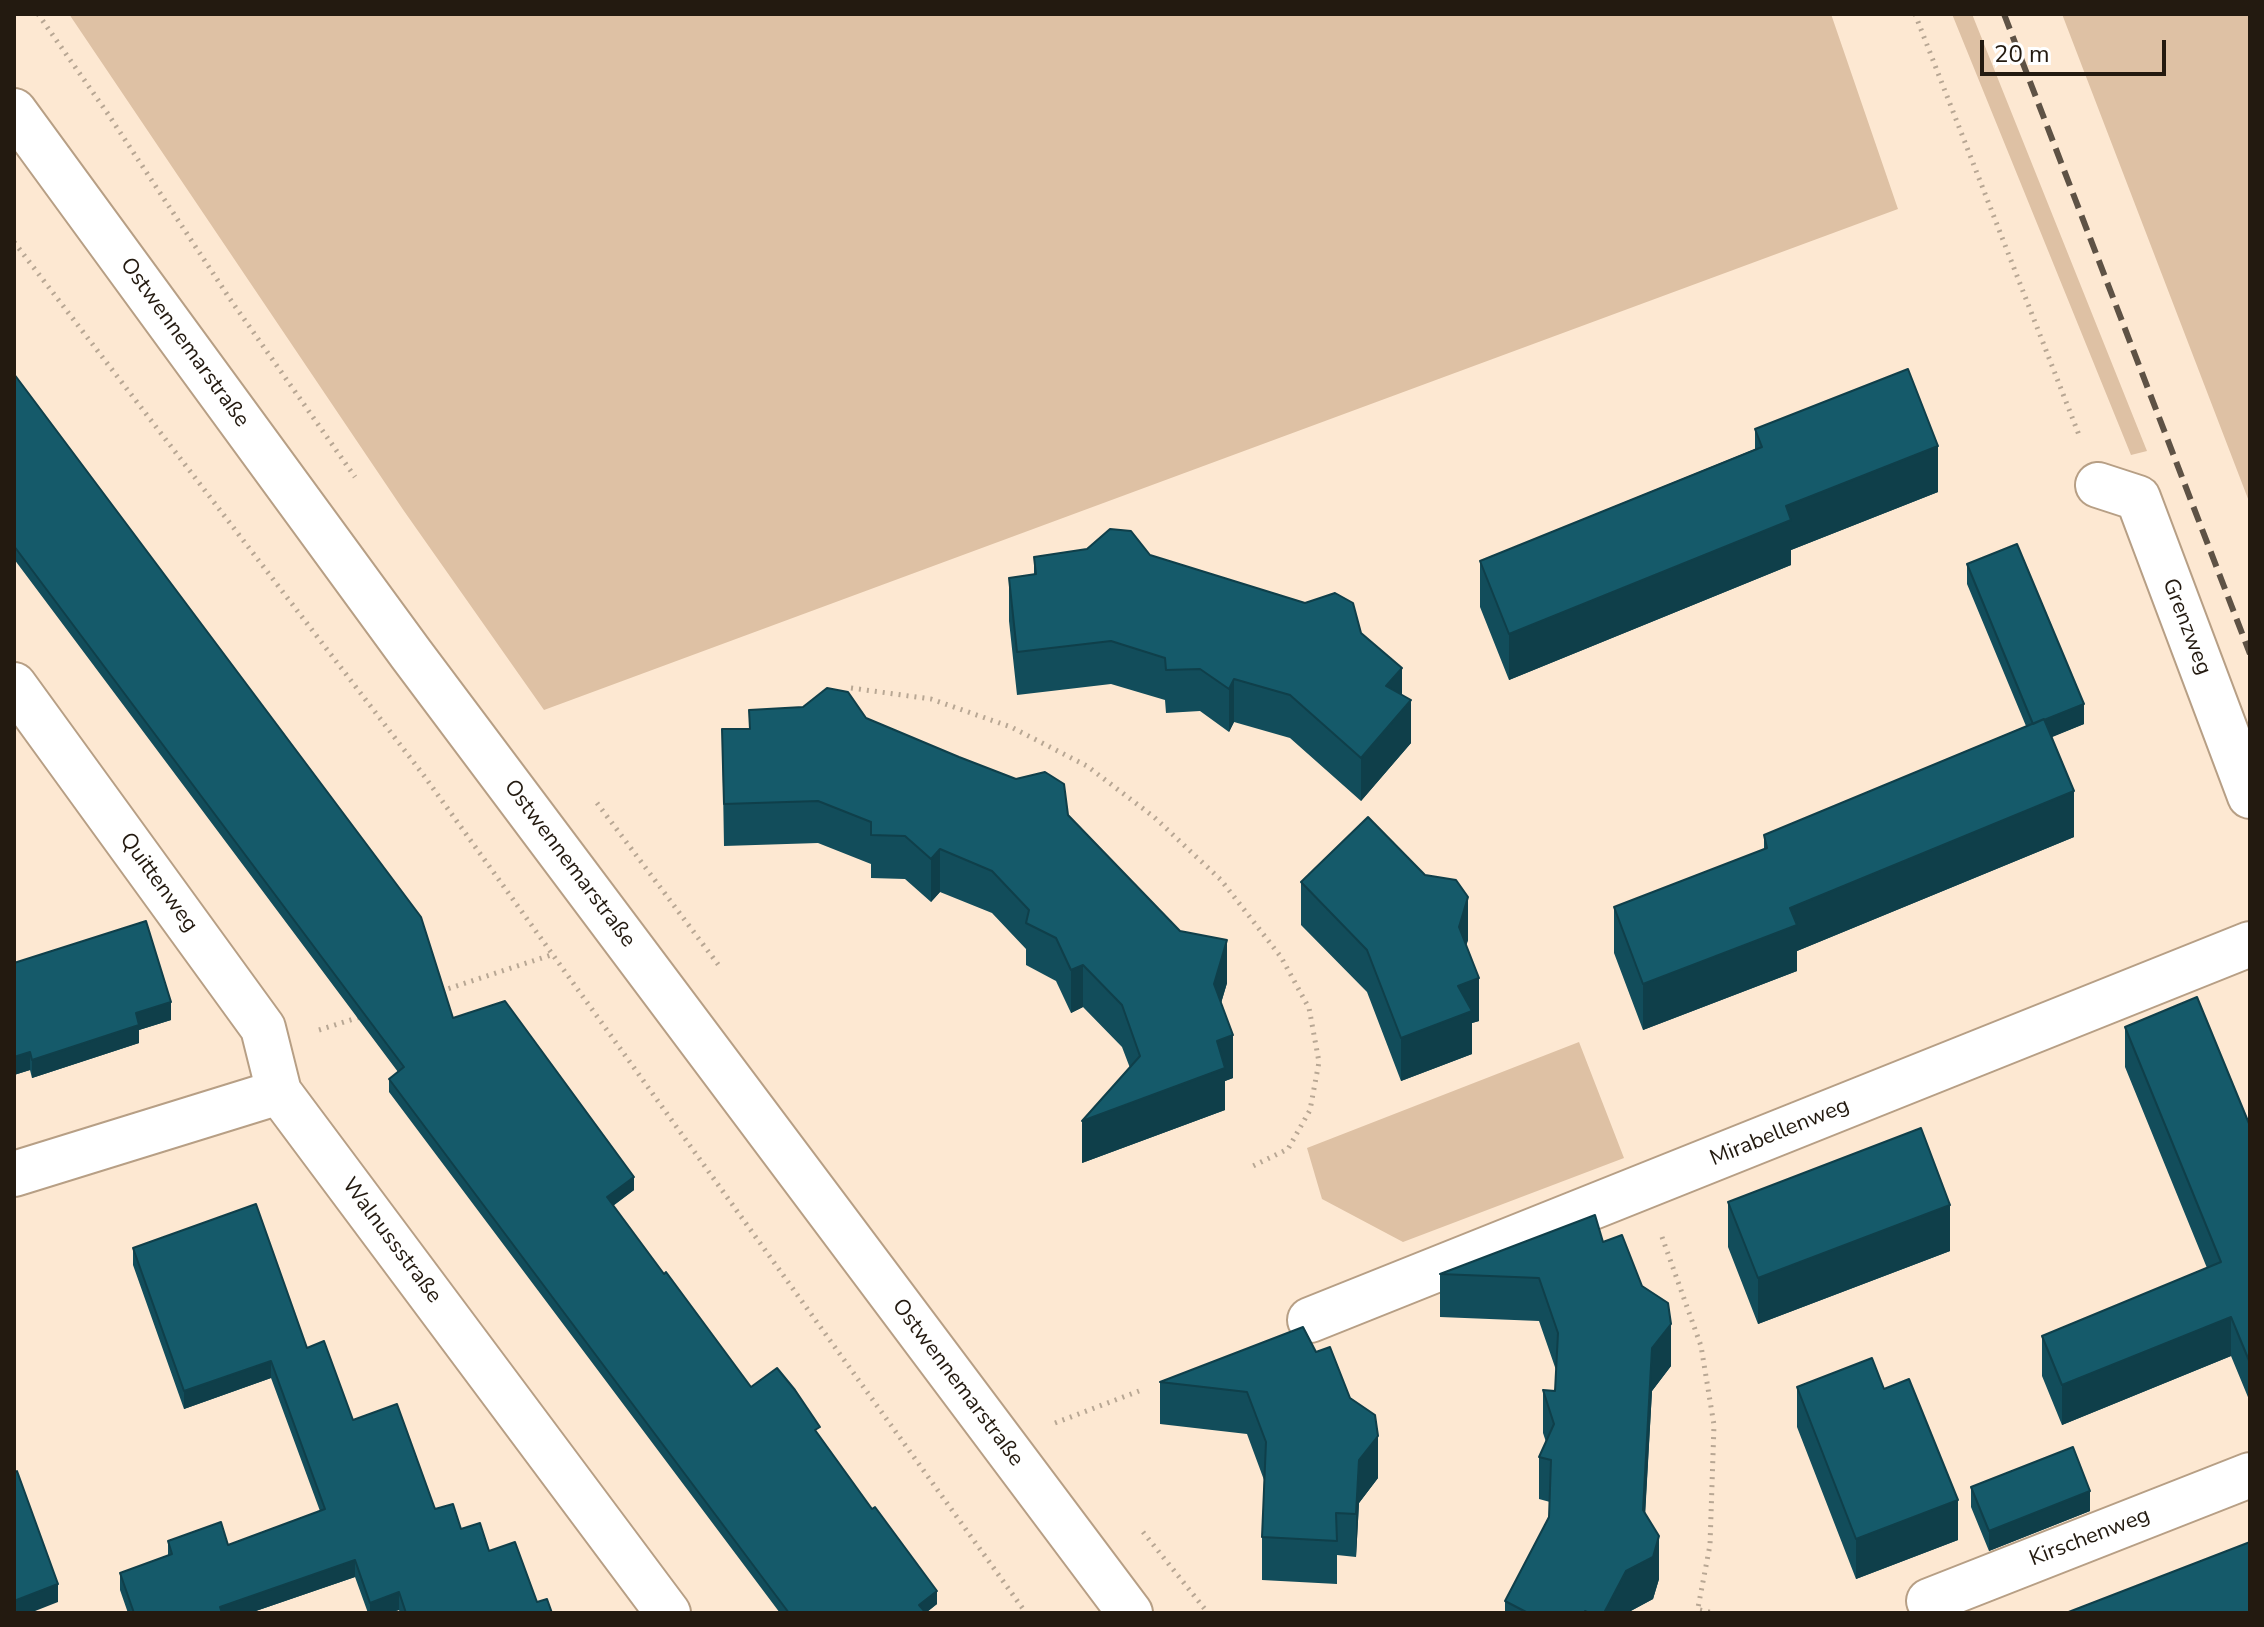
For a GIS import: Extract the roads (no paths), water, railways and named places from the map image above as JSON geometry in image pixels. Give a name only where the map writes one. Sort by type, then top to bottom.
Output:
[{"type":"street","name":"Ostwennemarstraße","points":[[14,111],[411,654],[1130,1613]]},
{"type":"street","name":"Grenzweg","points":[[2098,485],[2138,498],[2250,796]]},
{"type":"street","name":"Quittenweg","points":[[14,685],[263,1028],[279,1092]]},
{"type":"street","name":"Mirabellenweg","points":[[1310,1320],[2250,944]]},
{"type":"street","points":[[14,1174],[279,1092]]},
{"type":"street","name":"Walnussstraße","points":[[279,1092],[668,1613]]},
{"type":"street","name":"Kirschenweg","points":[[1929,1601],[2250,1475]]},
{"type":"railway","points":[[2004,14],[2250,654]]}]
